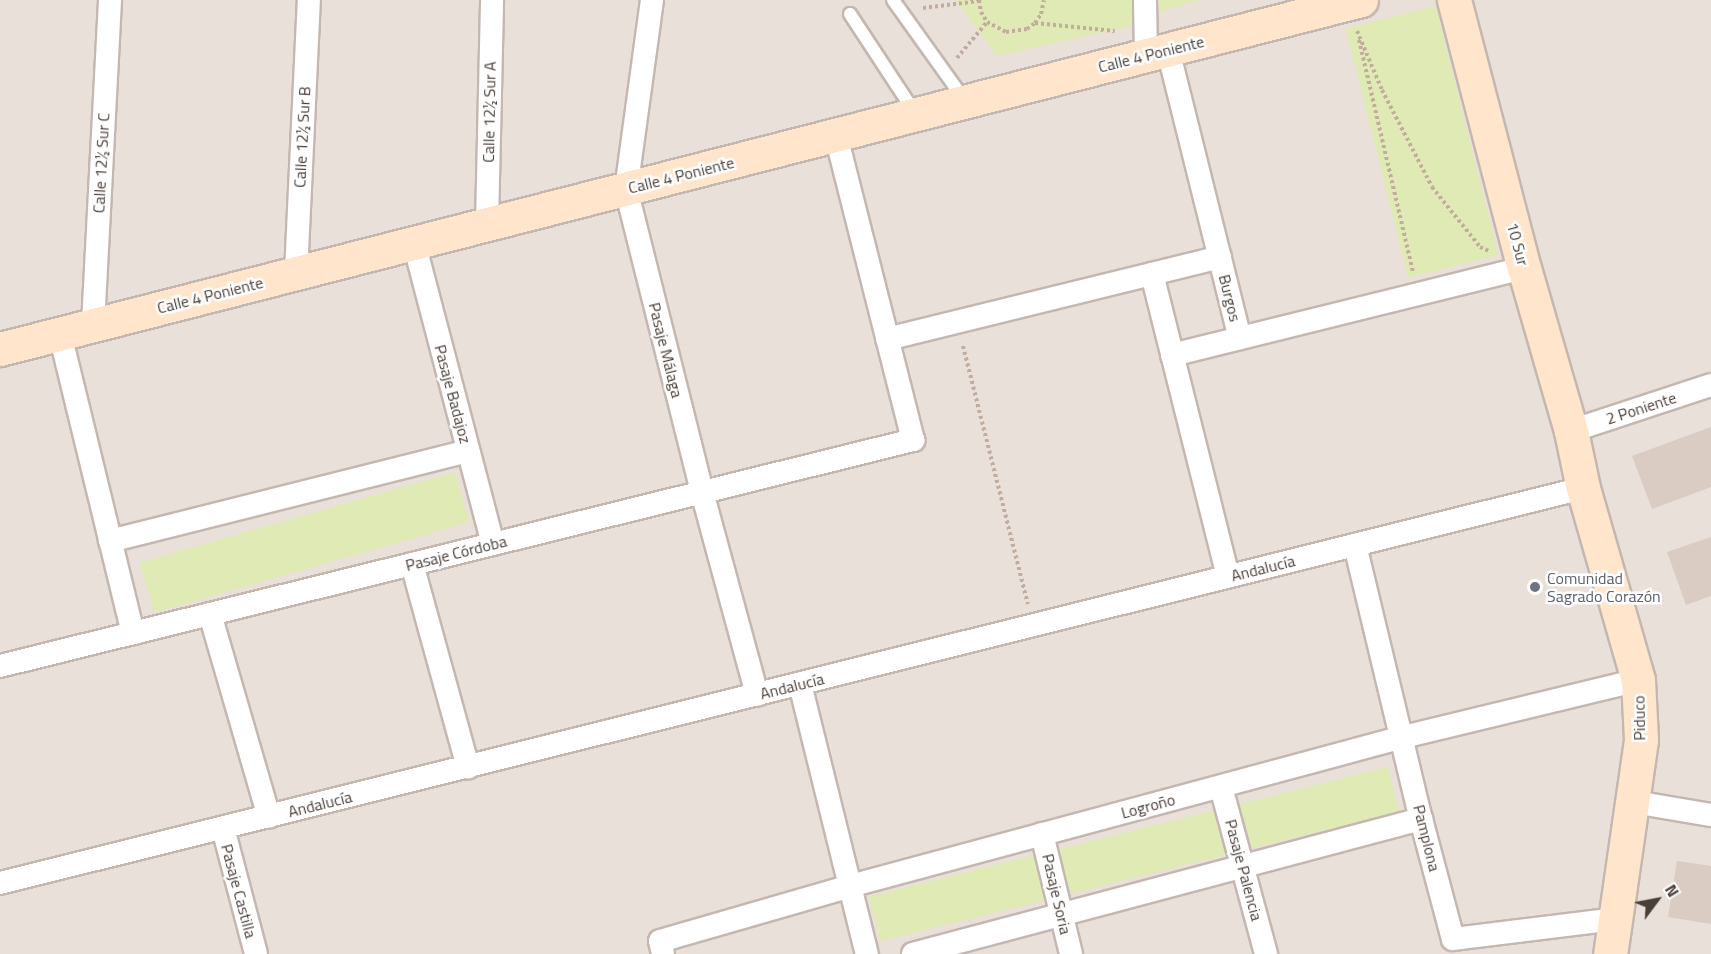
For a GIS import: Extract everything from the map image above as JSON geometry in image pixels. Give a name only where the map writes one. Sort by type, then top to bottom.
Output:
[{"type":"street","name":"Calle 12½ Sur C","points":[[93,326],[110,0]]},
{"type":"street","name":"Calle 12½ Sur B","points":[[296,273],[309,0]]},
{"type":"street","name":"Calle 12½ Sur A","points":[[487,224],[492,0]]},
{"type":"street","name":"Pasaje Málaga","points":[[652,0],[626,189],[702,492],[757,695]]},
{"type":"street","name":"Burgos","points":[[1146,0],[1153,46],[1220,257],[1240,338]]},
{"type":"street","name":"Calle 4 Poniente","points":[[0,349],[965,102],[1153,46],[1361,0]]},
{"type":"street","name":"10 Sur","points":[[1454,0],[1524,268],[1571,431],[1583,488]]},
{"type":"street","points":[[836,135],[887,339],[1220,257]]},
{"type":"street","name":"Pasaje Badajoz","points":[[414,243],[493,544]]},
{"type":"street","points":[[1172,355],[1524,268]]},
{"type":"street","points":[[1152,274],[1228,577]]},
{"type":"street","points":[[60,334],[134,633]]},
{"type":"street","name":"Pasaje Córdoba","points":[[0,666],[913,440],[887,339]]},
{"type":"street","name":"2 Poniente","points":[[1571,431],[1711,386]]},
{"type":"street","points":[[110,541],[468,451]]},
{"type":"street","name":"Andalucía","points":[[0,883],[1583,488]]},
{"type":"street","name":"Piduco","points":[[1583,488],[1638,680],[1641,740],[1634,802],[1610,954]]},
{"type":"street","name":"Pamplona","points":[[1355,545],[1421,819],[1455,946],[1616,919]]},
{"type":"street","points":[[412,564],[468,767]]},
{"type":"street","points":[[210,614],[269,817]]},
{"type":"street","name":"Logroño","points":[[661,947],[850,886],[1403,737],[1638,680]]},
{"type":"street","points":[[800,684],[867,954]]},
{"type":"street","name":"Pasaje Palencia","points":[[1221,787],[1266,954]]},
{"type":"street","points":[[1634,802],[1711,814]]},
{"type":"street","points":[[913,954],[1421,819]]},
{"type":"street","name":"Pasaje Castilla","points":[[223,828],[256,954]]},
{"type":"street","name":"Pasaje Soria","points":[[1042,834],[1071,954]]},
{"type":"lane","points":[[897,5],[946,71],[965,102]]},
{"type":"lane","points":[[850,14],[915,114]]},
{"type":"path","points":[[897,5],[979,1],[987,22],[1006,32],[1017,32],[1035,23],[1041,14],[1044,0]]},
{"type":"path","points":[[946,71],[987,22]]},
{"type":"path","points":[[1035,23],[1153,46]]},
{"type":"path","points":[[1418,294],[1357,30],[1382,90],[1432,187],[1480,247],[1524,268]]},
{"type":"path","points":[[957,322],[1034,626]]},
{"type":"shaded area","points":[[0,0],[1711,0],[1711,954],[0,954]]},
{"type":"green space","points":[[956,0],[1132,0],[1131,26],[997,56]]},
{"type":"green space","points":[[1159,0],[1200,0],[1159,12]]},
{"type":"green space","points":[[1436,6],[1498,255],[1408,278],[1346,28]]},
{"type":"green space","points":[[455,472],[469,522],[154,612],[140,562]]},
{"type":"green space","points":[[1388,767],[1399,812],[880,941],[869,896]]},
{"type":"building","points":[[1711,427],[1711,487],[1652,509],[1632,456]]},
{"type":"building","points":[[1711,537],[1711,596],[1686,605],[1667,552]]},
{"type":"building","points":[[1677,861],[1711,866],[1711,924],[1668,917]]},
{"type":"place","name":"Comunidad Sagrado Corazón","points":[[1535,587]]}]
